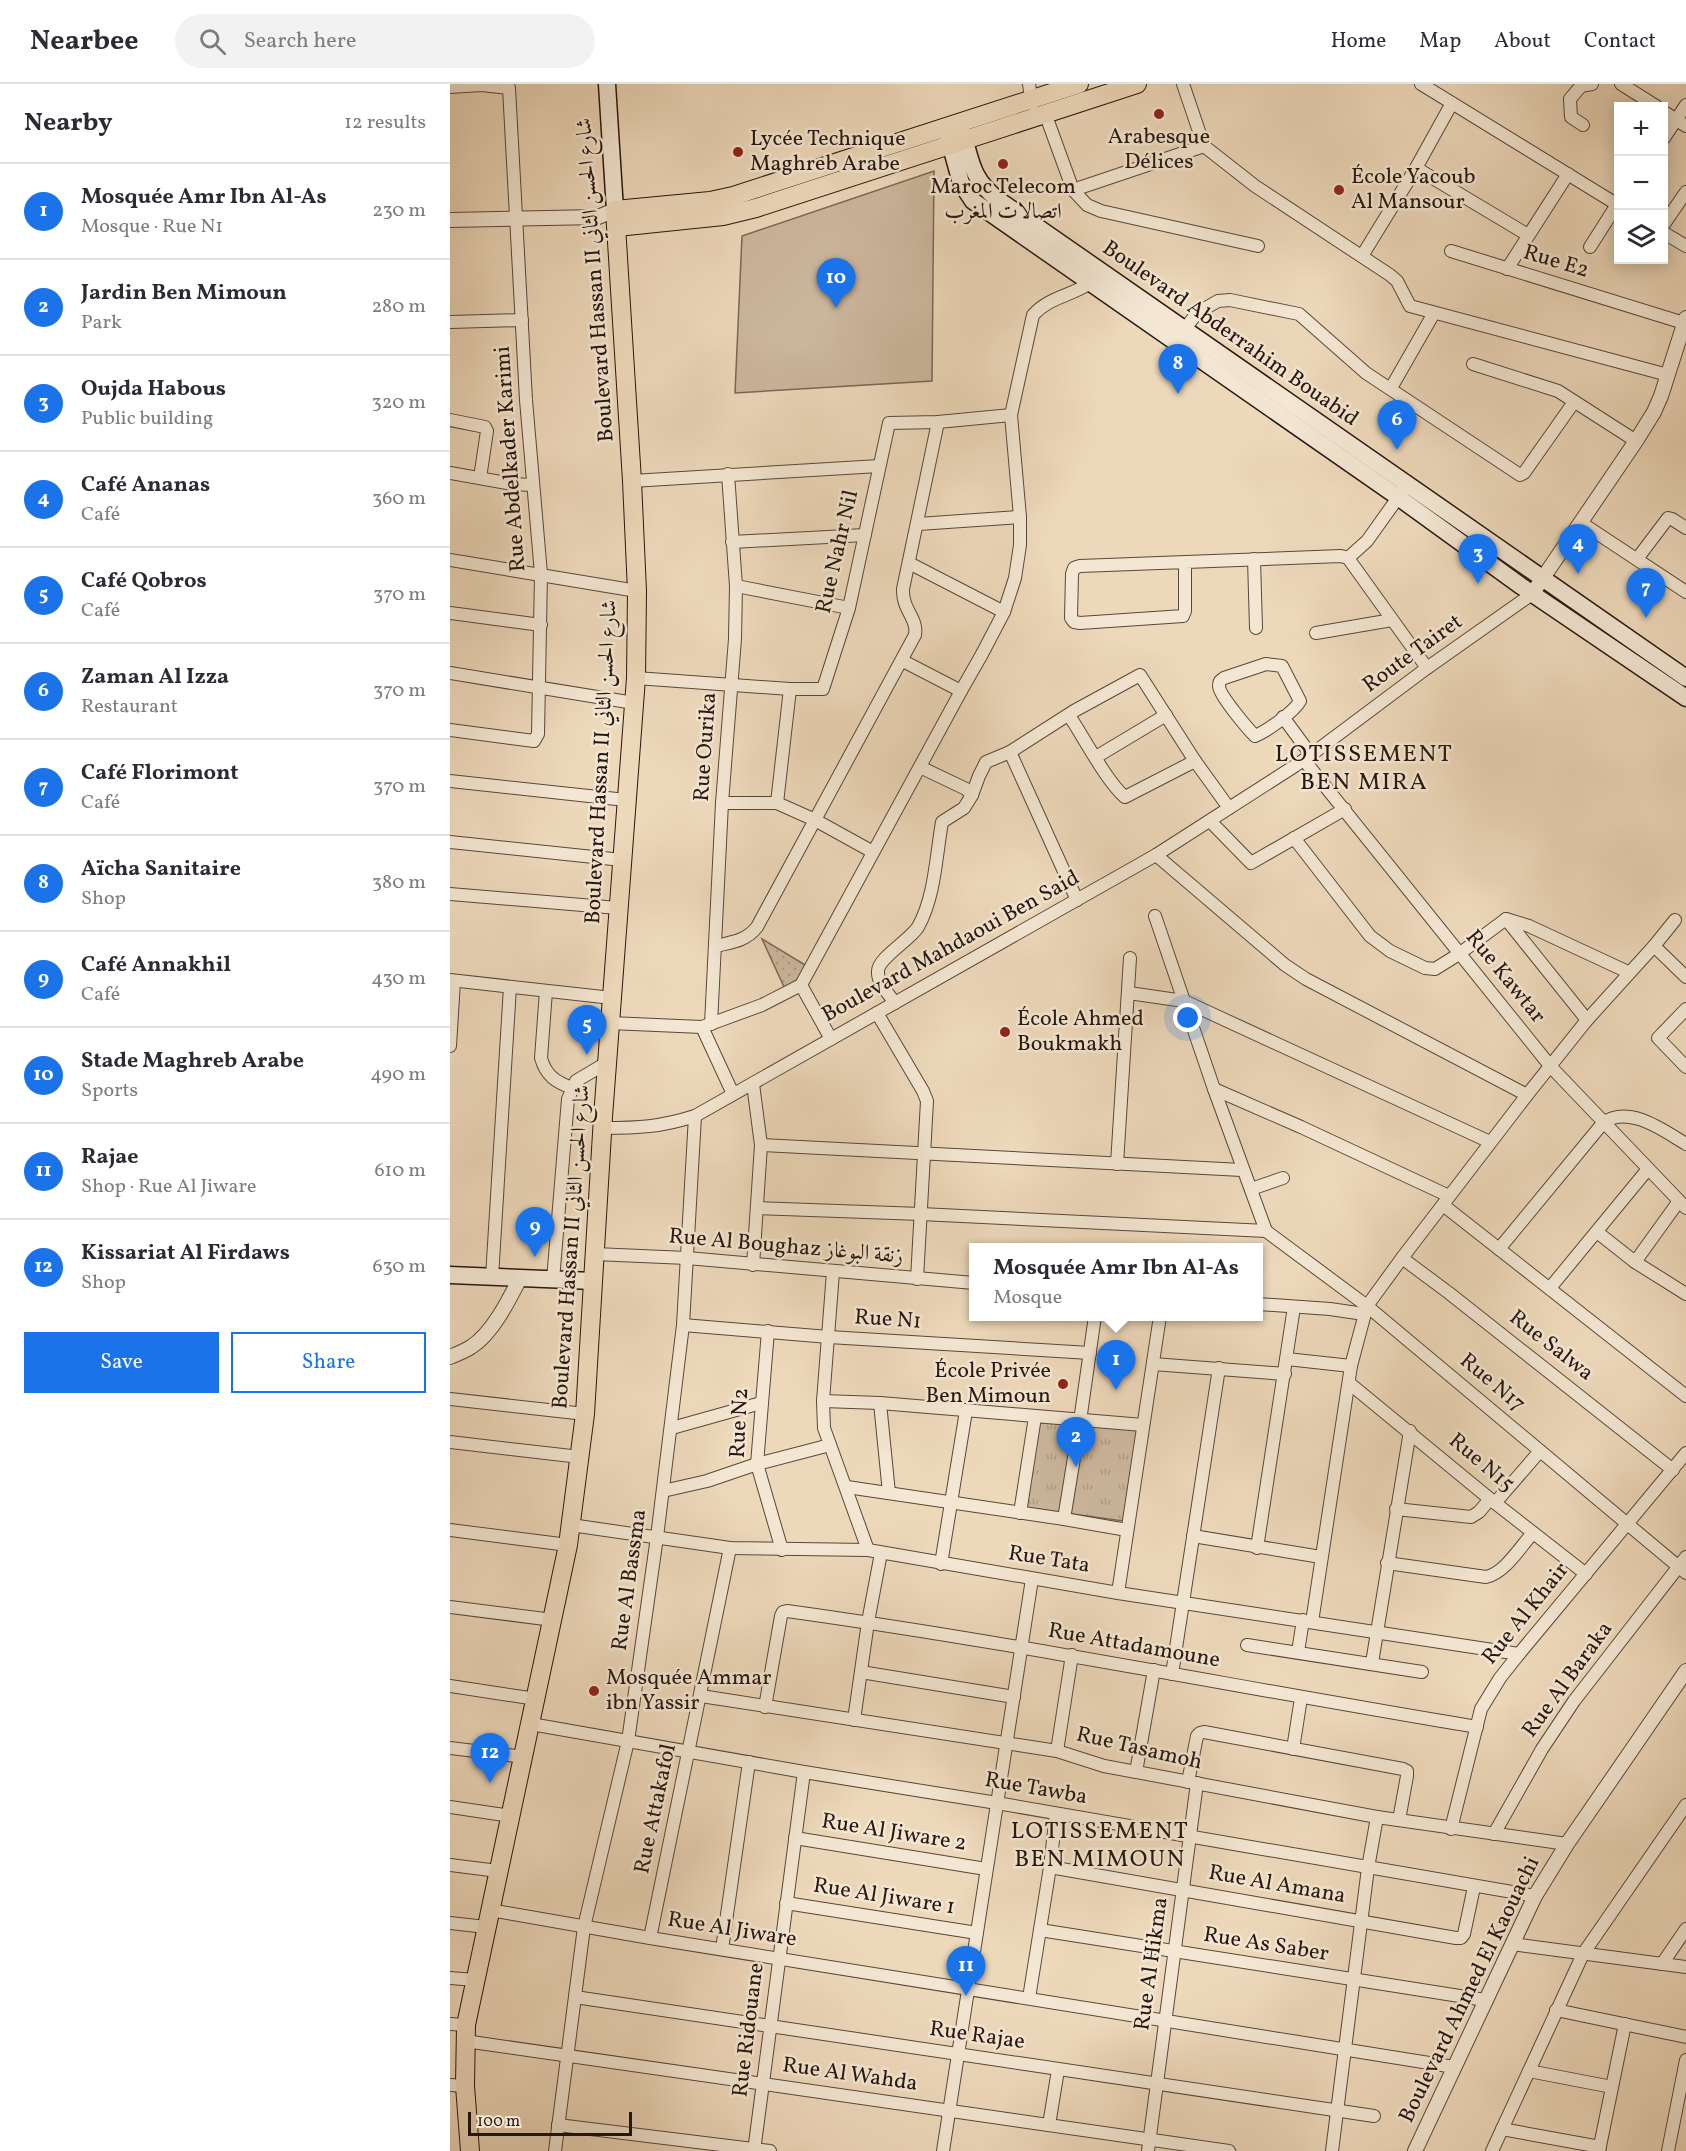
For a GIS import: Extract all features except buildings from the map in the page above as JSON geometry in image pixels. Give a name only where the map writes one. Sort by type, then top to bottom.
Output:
[{"type":"main road","name":"Boulevard Hassan II شارع الحسن الثاني","points":[[470,2151],[458,2085],[460,2030],[475,1980],[553,1620],[568,1545],[585,1414],[610,1023],[636,678],[637,591],[632,481],[608,84]]},
{"type":"main road","points":[[616,218],[723,216],[742,212],[1035,104],[1079,84]]},
{"type":"main road","points":[[1035,104],[1137,84]]},
{"type":"main road","name":"Boulevard Abderrahim Bouabid","points":[[956,134],[961,183],[973,201],[1090,283],[1180,336]]},
{"type":"main road","name":"Boulevard Abderrahim Bouabid","points":[[956,134],[975,175],[986,190],[1180,336],[1403,491],[1543,579],[1686,678]]},
{"type":"main road","name":"Boulevard Abderrahim Bouabid","points":[[1403,491],[1533,594],[1686,698]]},
{"type":"main road","points":[[450,1275],[593,1281]]},
{"type":"street","points":[[1183,84],[1203,146],[1255,186],[1397,281],[1410,306],[1668,375]]},
{"type":"street","points":[[1421,84],[1614,202]]},
{"type":"street","points":[[1583,125],[1570,117],[1570,99],[1581,86],[1592,84]]},
{"type":"street","points":[[1621,84],[1650,102]]},
{"type":"street","points":[[450,87],[482,85]]},
{"type":"street","name":"Rue Abdelkader Karimi","points":[[450,730],[534,741],[538,734],[541,574],[522,320],[509,88],[482,85]]},
{"type":"street","points":[[1362,256],[1416,168],[1452,103]]},
{"type":"street","points":[[1035,104],[1072,190],[1087,205],[1101,211],[1258,246]]},
{"type":"street","points":[[1668,134],[1681,123],[1686,105]]},
{"type":"street","points":[[1668,115],[1681,123]]},
{"type":"street","points":[[1072,190],[1203,146]]},
{"type":"street","points":[[1416,168],[1528,235]]},
{"type":"street","points":[[1506,269],[1568,174]]},
{"type":"street","points":[[1668,218],[1686,192]]},
{"type":"street","points":[[1590,247],[1614,210]]},
{"type":"street","points":[[450,220],[516,217],[616,218]]},
{"type":"street","points":[[1668,235],[1686,246]]},
{"type":"street","name":"Rue E2","points":[[1451,251],[1685,321]]},
{"type":"street","points":[[610,1023],[706,1025],[762,1005],[801,985],[1004,612],[1015,578],[1020,545],[1020,517],[1011,415],[1033,315],[1042,305],[1059,296],[1077,292],[1090,283]]},
{"type":"street","points":[[1180,336],[1197,313],[1218,300],[1230,300],[1290,312],[1307,320],[1350,360],[1520,475],[1524,473],[1574,402]]},
{"type":"street","points":[[1391,388],[1434,313]]},
{"type":"street","points":[[450,322],[522,320]]},
{"type":"street","name":"Route Tairet","points":[[1308,758],[1428,668],[1533,594],[1654,412],[1685,321]]},
{"type":"street","points":[[1473,364],[1558,391],[1636,441]]},
{"type":"street","points":[[716,946],[744,939],[757,927],[903,661],[916,631],[914,621],[906,610],[903,599],[938,422],[1011,415]]},
{"type":"street","points":[[450,420],[485,427],[487,431],[480,478]]},
{"type":"street","name":"Rue Nahr Nil","points":[[790,689],[823,689],[826,684],[849,608],[889,423],[938,422]]},
{"type":"street","points":[[632,481],[879,466]]},
{"type":"street","points":[[450,473],[533,485]]},
{"type":"street","name":"Rue Ourika","points":[[728,474],[736,586],[722,803],[716,946],[706,1025],[733,1094]]},
{"type":"street","points":[[1348,558],[1367,541],[1403,491]]},
{"type":"street","points":[[918,524],[1020,517]]},
{"type":"street","points":[[1637,559],[1668,518],[1686,528]]},
{"type":"street","points":[[1580,522],[1686,592]]},
{"type":"street","points":[[732,542],[865,536]]},
{"type":"street","points":[[1185,561],[1185,611],[1182,616],[1080,623],[1074,622],[1071,618],[1072,574],[1074,568],[1080,566],[1185,561],[1334,556],[1348,558],[1428,668]]},
{"type":"street","points":[[1254,559],[1256,628]]},
{"type":"street","points":[[450,560],[637,591]]},
{"type":"street","points":[[909,563],[1004,612]]},
{"type":"street","points":[[736,586],[849,608]]},
{"type":"street","points":[[450,614],[541,625]]},
{"type":"street","points":[[1316,633],[1392,620]]},
{"type":"street","points":[[903,661],[961,691]]},
{"type":"street","points":[[1266,664],[1282,666],[1300,701],[1282,717],[1255,736],[1220,692],[1220,681],[1266,664]]},
{"type":"street","points":[[450,673],[634,703]]},
{"type":"street","points":[[895,1003],[879,981],[877,970],[881,961],[917,928],[929,898],[942,822],[964,808],[986,762],[1010,752],[1074,711],[1140,675],[1228,808]]},
{"type":"street","points":[[636,678],[790,689],[777,803]]},
{"type":"street","points":[[1070,714],[1119,792],[1125,797],[1195,761]]},
{"type":"street","points":[[1096,757],[1166,715]]},
{"type":"street","name":"Rue Kawtar","points":[[1282,717],[1345,809],[1551,1067],[1683,1205]]},
{"type":"street","points":[[1010,752],[1077,900]]},
{"type":"street","name":"Boulevard Mahdaoui Ben Said","points":[[603,1128],[666,1125],[695,1116],[1156,855],[1308,758]]},
{"type":"street","points":[[920,767],[966,789],[972,795]]},
{"type":"street","points":[[450,781],[626,800]]},
{"type":"street","points":[[722,803],[777,803],[815,820],[873,852]]},
{"type":"street","points":[[1210,821],[1251,862],[1345,809]]},
{"type":"street","points":[[1294,838],[1370,936],[1390,951],[1431,969],[1435,969],[1459,954],[1506,919]]},
{"type":"street","points":[[450,842],[622,860]]},
{"type":"street","points":[[1156,855],[1284,965],[1306,979],[1527,1095]]},
{"type":"street","points":[[450,894],[618,908]]},
{"type":"street","points":[[758,1208],[1266,1231],[1242,1170],[1155,916]]},
{"type":"street","points":[[1506,919],[1529,926],[1628,972]]},
{"type":"street","points":[[1506,919],[1587,1020]]},
{"type":"street","points":[[1298,1652],[1321,1557],[1351,1366],[1365,1310],[1401,1258],[1527,1095],[1587,1020],[1675,920]]},
{"type":"street","points":[[1654,946],[1686,977]]},
{"type":"street","points":[[1117,1164],[1130,958]]},
{"type":"street","points":[[450,1046],[452,980],[612,998]]},
{"type":"street","points":[[801,985],[831,1039]]},
{"type":"street","points":[[492,1277],[510,987]]},
{"type":"street","points":[[546,991],[542,1058],[544,1068],[557,1083],[572,1088]]},
{"type":"street","points":[[1129,993],[1184,1001],[1490,1142]]},
{"type":"street","points":[[1686,1009],[1658,1038],[1686,1067]]},
{"type":"street","points":[[877,1013],[927,1101],[917,1279]]},
{"type":"street","points":[[553,1280],[568,1099],[576,1081],[608,1062]]},
{"type":"street","points":[[753,1084],[761,1145],[753,1265]]},
{"type":"street","points":[[1214,1089],[1301,1127],[1446,1201],[1499,1249],[1686,1396]]},
{"type":"street","name":"Rue Al Bassma","points":[[555,2151],[584,1927],[628,1741],[672,1428],[683,1325],[695,1116]]},
{"type":"street","points":[[1499,1249],[1609,1118],[1640,1120],[1686,1144]]},
{"type":"street","points":[[761,1145],[1242,1170]]},
{"type":"street","points":[[1550,1288],[1648,1169]]},
{"type":"street","points":[[1251,1189],[1282,1178]]},
{"type":"street","points":[[1635,1262],[1683,1205]]},
{"type":"street","name":"Rue N17","points":[[1266,1231],[1683,1566]]},
{"type":"street","points":[[1597,1232],[1635,1262],[1686,1294]]},
{"type":"street","name":"Rue Al Boughaz زنقة البوغاز","points":[[595,1254],[687,1258],[969,1283]]},
{"type":"street","name":"Rue Salwa","points":[[1401,1258],[1449,1293],[1672,1470]]},
{"type":"street","points":[[833,1272],[823,1401],[824,1428],[875,1551],[868,1623],[854,1719]]},
{"type":"street","points":[[450,1357],[472,1347],[485,1334],[505,1306],[520,1278]]},
{"type":"street","points":[[1263,1304],[1365,1310]]},
{"type":"street","points":[[1257,1548],[1294,1307]]},
{"type":"street","points":[[1064,1519],[1094,1321]]},
{"type":"street","points":[[1118,1593],[1159,1321]]},
{"type":"street","name":"Rue N1","points":[[683,1325],[829,1337],[1090,1353]]},
{"type":"street","name":"Rue N2","points":[[768,1331],[757,1464],[783,1550]]},
{"type":"street","points":[[1287,1359],[1351,1366]]},
{"type":"street","points":[[1153,1364],[1285,1374]]},
{"type":"street","points":[[1172,1674],[1219,1368]]},
{"type":"street","name":"Rue N15","points":[[1349,1383],[1410,1431],[1492,1501],[1586,1574]]},
{"type":"street","points":[[450,1399],[585,1414]]},
{"type":"street","points":[[823,1401],[879,1402],[1143,1425]]},
{"type":"street","points":[[879,1402],[889,1493]]},
{"type":"street","points":[[672,1428],[761,1403]]},
{"type":"street","points":[[941,1564],[966,1411]]},
{"type":"street","points":[[1020,1513],[1035,1417]]},
{"type":"street","points":[[1372,1664],[1410,1431]]},
{"type":"street","points":[[450,1442],[580,1457]]},
{"type":"street","points":[[663,1491],[707,1481],[757,1464],[830,1445]]},
{"type":"street","points":[[1396,1509],[1471,1517],[1492,1501],[1540,1450]]},
{"type":"street","name":"Rue Al Khair","points":[[1451,1829],[1481,1709],[1488,1697],[1519,1653],[1686,1454]]},
{"type":"street","points":[[847,1487],[1127,1530]]},
{"type":"street","name":"Rue Tata","points":[[571,1525],[730,1548],[875,1551],[1118,1593],[1519,1653]]},
{"type":"street","points":[[450,1530],[568,1545]]},
{"type":"street","points":[[1387,1563],[1486,1577],[1496,1573],[1533,1533]]},
{"type":"street","points":[[1193,1536],[1321,1557]]},
{"type":"street","name":"Rue Attakafol","points":[[650,1938],[730,1548]]},
{"type":"street","name":"Rue Al Baraka","points":[[1494,1834],[1542,1749],[1574,1701],[1683,1566]]},
{"type":"street","points":[[943,2151],[1032,1579]]},
{"type":"street","points":[[450,1607],[553,1620]]},
{"type":"street","name":"Rue Attadamoune","points":[[765,1707],[783,1612],[1072,1655],[1301,1698],[1477,1727]]},
{"type":"street","points":[[1247,1645],[1422,1672]]},
{"type":"street","points":[[1057,1751],[1072,1655]]},
{"type":"street","points":[[1136,1772],[1154,1670]]},
{"type":"street","name":"Boulevard Ahmed El Kaouachi","points":[[1415,2151],[1535,1896],[1567,1844],[1686,1671]]},
{"type":"street","points":[[861,1672],[1014,1697]]},
{"type":"street","points":[[450,1686],[536,1699]]},
{"type":"street","name":"Rue Tasamoh","points":[[701,1696],[1057,1751],[1104,1766],[1377,1817],[1567,1844]]},
{"type":"street","points":[[1301,1698],[1293,1749],[1403,1769],[1407,1772],[1399,1820]]},
{"type":"street","name":"Rue Tawba","points":[[531,1724],[1535,1896]]},
{"type":"street","name":"Rue Al Hikma","points":[[1149,2145],[1183,1890],[1192,1782],[1200,1733],[1293,1749]]},
{"type":"street","points":[[450,1748],[524,1757]]},
{"type":"street","points":[[722,1949],[749,1762]]},
{"type":"street","name":"Rue Ridouane","points":[[754,2150],[804,1772]]},
{"type":"street","points":[[1492,2151],[1583,1954],[1686,1805]]},
{"type":"street","points":[[450,1808],[511,1816]]},
{"type":"street","points":[[1029,1998],[1050,1868],[1056,1814]]},
{"type":"street","points":[[1332,2151],[1368,1868],[1377,1817]]},
{"type":"street","name":"Rue Al Jiware 2","points":[[795,1838],[986,1869]]},
{"type":"street","points":[[450,1865],[498,1870]]},
{"type":"street","name":"Rue Al Amana","points":[[1050,1868],[1461,1938],[1464,1934],[1474,1887]]},
{"type":"street","name":"Rue Al Jiware 1","points":[[786,1903],[977,1933]]},
{"type":"street","name":"Rue Al Jiware","points":[[450,1923],[488,1918],[584,1927],[1454,2067]]},
{"type":"street","points":[[1662,1964],[1686,1929]]},
{"type":"street","name":"Rue As Saber","points":[[1040,1930],[1485,2000]]},
{"type":"street","points":[[1512,1944],[1686,1967]]},
{"type":"street","points":[[450,1978],[475,1980]]},
{"type":"street","name":"Rue Rajae","points":[[575,1997],[1374,2116]]},
{"type":"street","points":[[1556,2010],[1686,2037]]},
{"type":"street","points":[[1502,2129],[1599,2149],[1625,2024]]},
{"type":"street","name":"Rue Al Wahda","points":[[460,2030],[567,2057],[1049,2125],[1149,2145],[1229,2151]]},
{"type":"street","points":[[1668,2151],[1682,2107],[1686,2060]]},
{"type":"street","points":[[1049,2125],[1058,2070]]},
{"type":"street","points":[[1529,2071],[1612,2087]]},
{"type":"street","points":[[558,2125],[770,2151]]},
{"type":"green space","points":[[934,171],[932,381],[735,393],[742,236]]},
{"type":"green space","points":[[762,939],[807,966],[800,981],[785,989]]},
{"type":"green space","points":[[1029,1422],[1138,1427],[1123,1521],[1015,1506]]},
{"type":"place","name":"Arabesque Délices","points":[[1159,114]]},
{"type":"place","name":"Lycée Technique Maghreb Arabe","points":[[738,152]]},
{"type":"place","name":"Maroc Telecom اتصالات المغرب","points":[[1003,164]]},
{"type":"place","name":"École Yacoub Al Mansour","points":[[1339,190]]},
{"type":"place","name":"Stade Maghreb Arabe","points":[[836,308]]},
{"type":"place","name":"Aïcha Sanitaire","points":[[1178,394]]},
{"type":"place","name":"Zaman Al Izza","points":[[1397,450]]},
{"type":"place","name":"Café Ananas","points":[[1578,574]]},
{"type":"place","name":"Oujda Habous","points":[[1478,584]]},
{"type":"place","name":"Café Florimont","points":[[1646,618]]},
{"type":"place","name":"École Ahmed Boukmakh","points":[[1005,1032]]},
{"type":"place","name":"Café Qobros","points":[[587,1055]]},
{"type":"place","name":"Café Annakhil","points":[[535,1257]]},
{"type":"place","name":"École Privée Ben Mimoun","points":[[1063,1384]]},
{"type":"place","name":"Mosquée Amr Ibn Al-As","points":[[1116,1390]]},
{"type":"place","name":"Jardin Ben Mimoun","points":[[1076,1467]]},
{"type":"place","name":"Mosquée Ammar ibn Yassir","points":[[594,1691]]},
{"type":"place","name":"Kissariat Al Firdaws","points":[[490,1783]]},
{"type":"place","name":"Rajae","points":[[966,1996]]},
{"type":"district","name":"LOTISSEMENT BEN MIRA","points":[[1364,769]]},
{"type":"district","name":"LOTISSEMENT BEN MIMOUN","points":[[1100,1846]]}]
